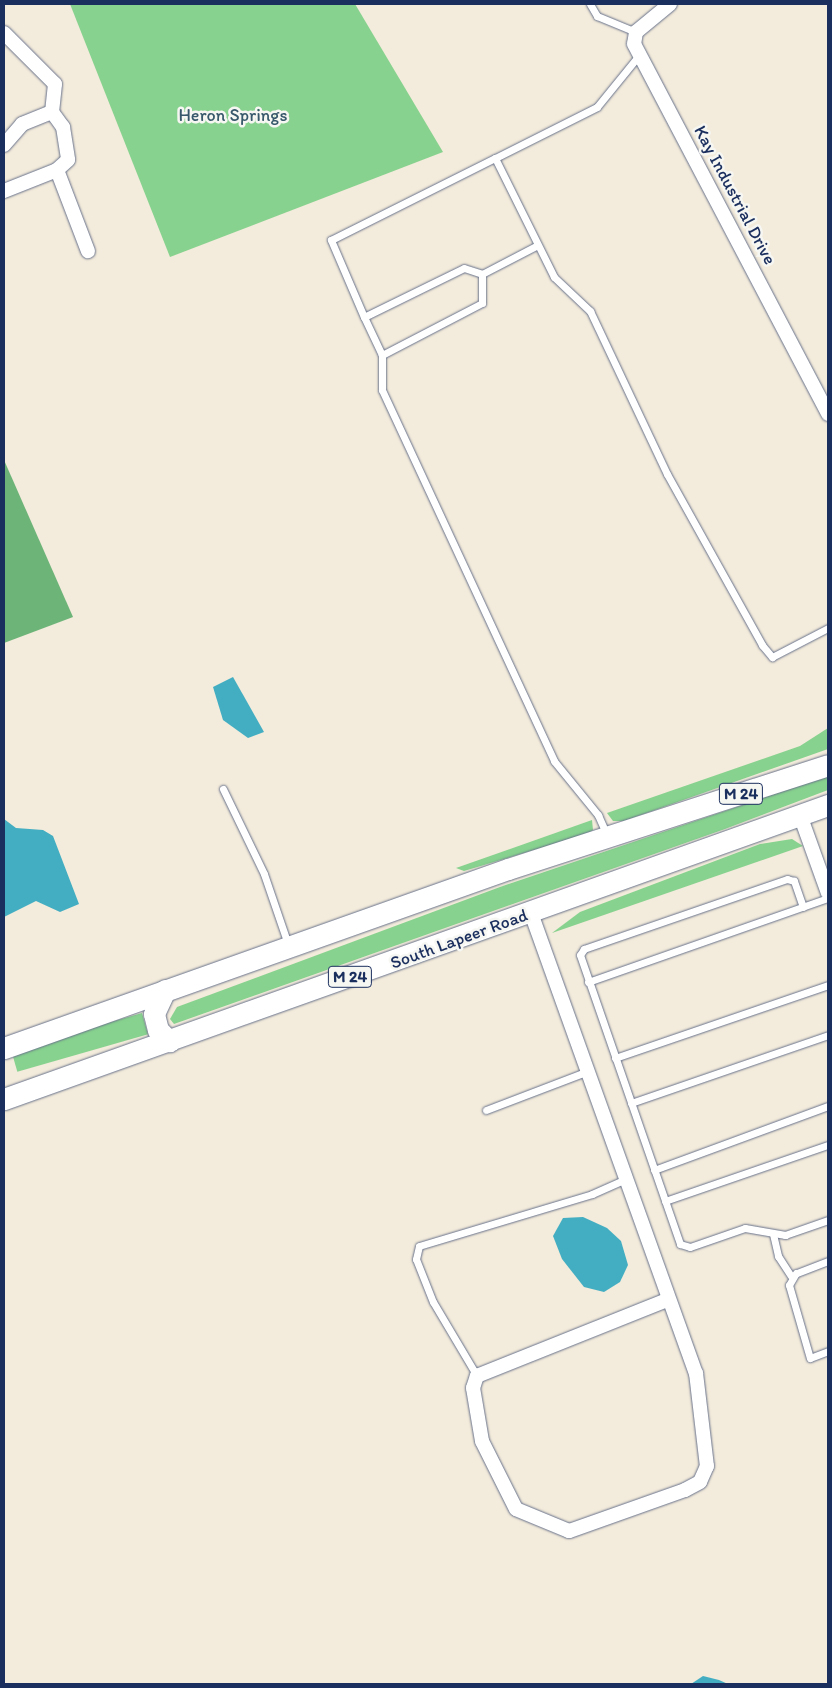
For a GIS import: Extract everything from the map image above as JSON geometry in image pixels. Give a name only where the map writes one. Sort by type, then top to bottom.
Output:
[{"type":"main road","name":"M 24","points":[[4,1048],[288,947],[828,765]]},
{"type":"main road","name":"South Lapeer Road","points":[[4,1099],[531,913],[828,805]]},
{"type":"main road","points":[[165,990],[154,1014],[158,1030],[169,1041]]},
{"type":"street","points":[[636,32],[670,4]]},
{"type":"street","name":"Kay Industrial Drive","points":[[636,32],[634,44],[828,414]]},
{"type":"street","points":[[4,33],[55,84],[52,112],[68,142],[68,160],[58,170],[4,191]]},
{"type":"street","points":[[4,146],[22,124],[52,112]]},
{"type":"street","points":[[58,170],[88,251]]},
{"type":"street","points":[[800,815],[828,893]]},
{"type":"street","points":[[531,913],[667,1300],[696,1373],[707,1443],[707,1466],[700,1482],[685,1490],[569,1531],[516,1509],[482,1441],[473,1388],[477,1376],[667,1300]]},
{"type":"lane","points":[[590,4],[597,16],[636,32]]},
{"type":"lane","points":[[608,838],[598,815],[554,761],[388,409],[379,372],[382,355],[330,240],[597,107],[640,53]]},
{"type":"lane","points":[[495,158],[536,246],[554,277],[590,311],[667,474],[762,645],[772,657],[828,628]]},
{"type":"lane","points":[[364,317],[464,268],[482,274],[536,246]]},
{"type":"lane","points":[[382,355],[482,303],[482,274]]},
{"type":"lane","points":[[223,789],[264,874],[288,947]]},
{"type":"lane","points":[[803,907],[794,882],[786,879],[602,942],[584,949],[580,956],[680,1244],[690,1247],[745,1228],[785,1235],[828,1220]]},
{"type":"lane","points":[[588,982],[828,898]]},
{"type":"lane","points":[[615,1058],[828,985]]},
{"type":"lane","points":[[631,1103],[828,1035]]},
{"type":"lane","points":[[486,1110],[588,1072]]},
{"type":"lane","points":[[654,1170],[828,1106]]},
{"type":"lane","points":[[665,1201],[828,1145]]},
{"type":"lane","points":[[477,1376],[433,1302],[416,1259],[418,1246],[592,1194],[626,1179]]},
{"type":"lane","points":[[773,1234],[778,1256],[790,1276],[790,1296],[810,1358],[828,1351]]},
{"type":"lane","points":[[790,1276],[828,1261]]},
{"type":"green space","name":"Heron Springs","points":[[70,4],[355,4],[443,152],[170,257]]},
{"type":"green space","points":[[4,460],[73,617],[4,643]]},
{"type":"green space","points":[[828,728],[828,749],[624,821],[613,821],[607,813],[800,746]]},
{"type":"green space","points":[[828,776],[828,790],[725,829],[174,1024],[170,1019],[177,1007],[500,887]]},
{"type":"green space","points":[[592,820],[593,830],[587,834],[464,871],[456,868]]},
{"type":"green space","points":[[792,839],[803,846],[552,933],[580,912],[760,844]]},
{"type":"green space","points":[[142,1013],[148,1034],[17,1072],[11,1050]]},
{"type":"water","points":[[233,677],[264,732],[248,738],[223,720],[213,687]]},
{"type":"water","points":[[4,819],[16,828],[43,830],[53,836],[79,904],[60,912],[36,901],[4,917]]},
{"type":"water","points":[[583,1217],[607,1228],[621,1241],[628,1265],[620,1282],[604,1292],[584,1287],[562,1259],[553,1236],[563,1218]]},
{"type":"water","points":[[703,1676],[719,1680],[728,1684],[691,1684]]}]
